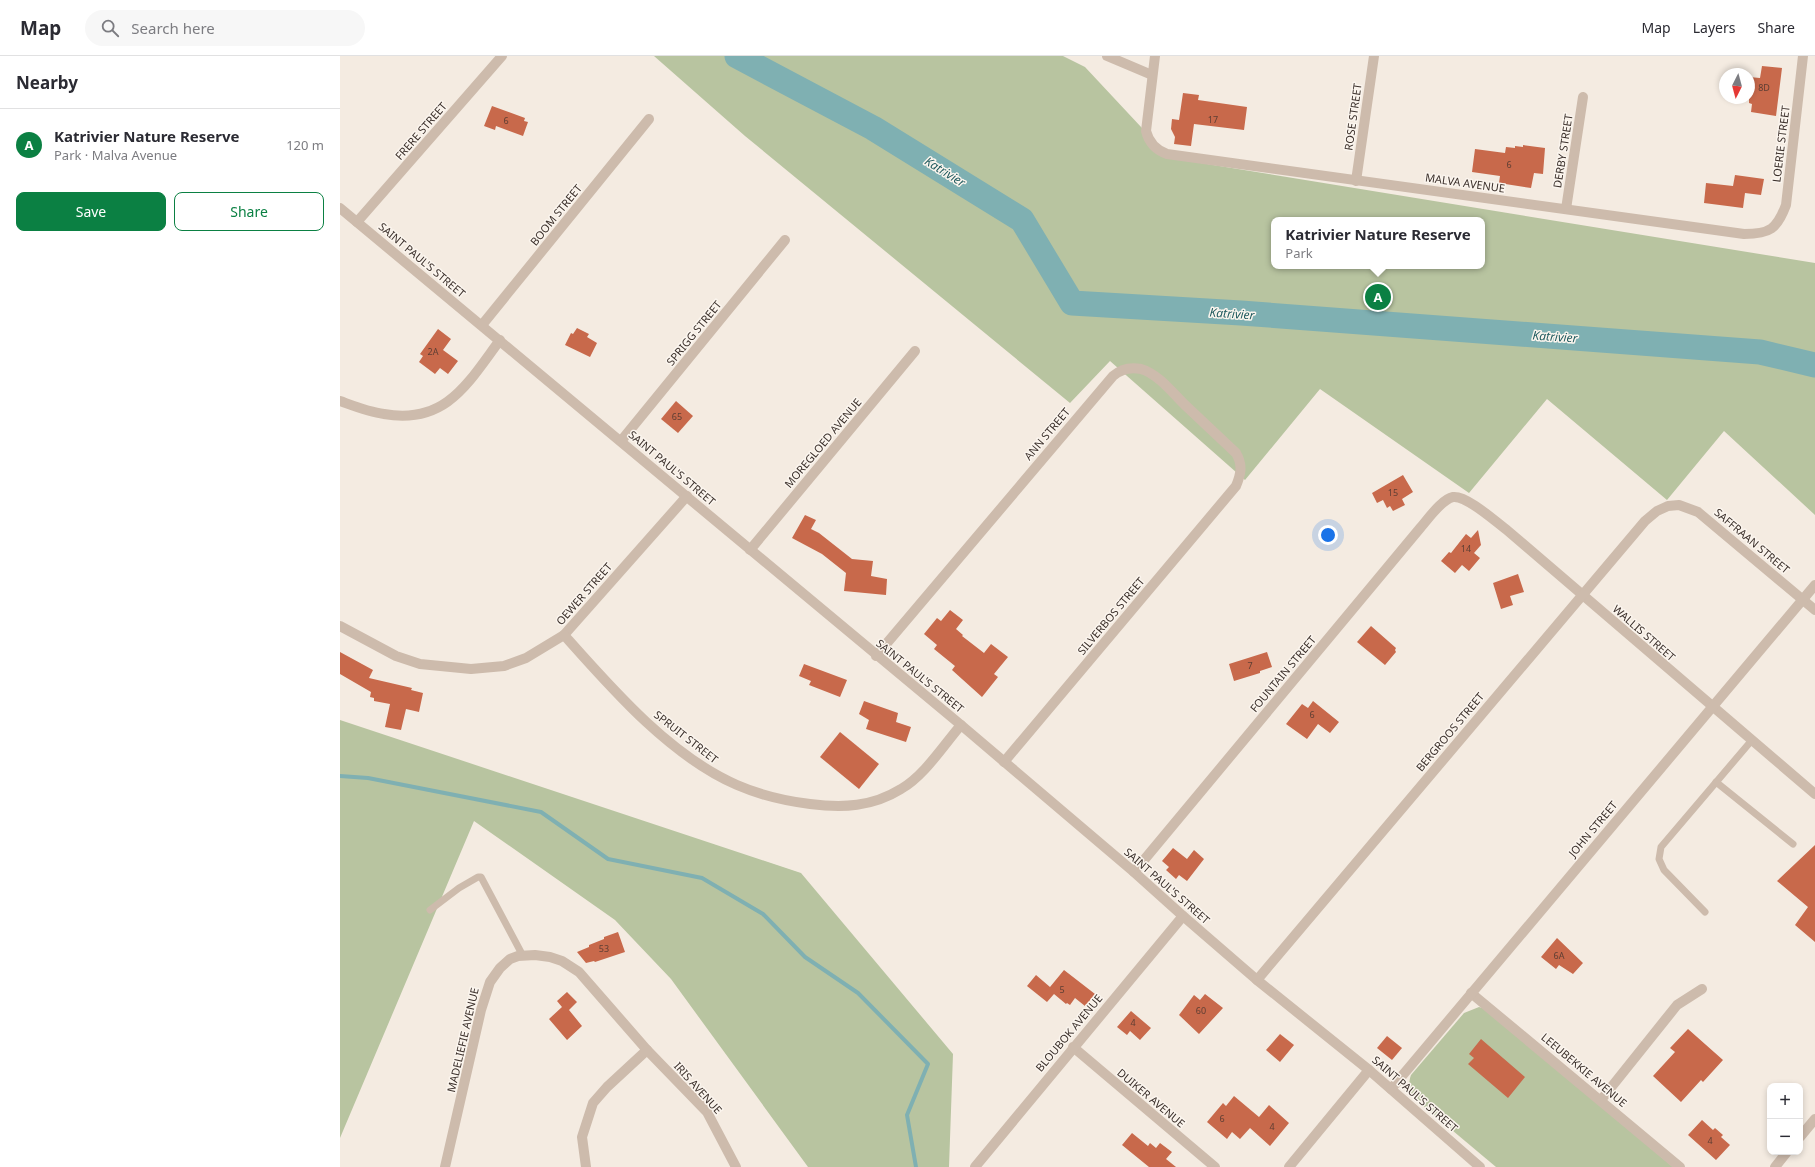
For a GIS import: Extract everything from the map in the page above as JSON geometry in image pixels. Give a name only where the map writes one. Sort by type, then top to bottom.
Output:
[{"type":"street","name":"FRERE STREET","points":[[358,222],[502,56]]},
{"type":"street","points":[[1107,56],[1152,75],[1155,56]]},
{"type":"street","name":"ROSE STREET","points":[[1356,181],[1374,56]]},
{"type":"street","name":"LOERIE STREET","points":[[1771,230],[1782,216],[1786,205],[1803,56]]},
{"type":"street","name":"MALVA AVENUE","points":[[1152,75],[1146,131],[1149,140],[1156,149],[1168,154],[1200,160],[1744,234],[1759,234],[1771,230]]},
{"type":"street","name":"DERBY STREET","points":[[1566,209],[1583,97]]},
{"type":"street","name":"BOOM STREET","points":[[482,325],[649,119]]},
{"type":"street","name":"SAINT PAUL'S STREET","points":[[340,208],[621,441],[876,656],[961,725],[1134,872],[1257,980],[1369,1070],[1480,1167]]},
{"type":"street","name":"SPRIGG STREET","points":[[621,441],[785,240]]},
{"type":"street","points":[[340,401],[383,414],[401,416],[424,414],[444,404],[456,395],[469,381],[500,340]]},
{"type":"street","name":"MOREGLOED AVENUE","points":[[750,550],[915,351]]},
{"type":"street","name":"ANN STREET","points":[[876,656],[1091,400],[1113,376],[1121,370],[1132,368],[1141,369],[1153,375],[1236,453],[1241,468],[1236,486]]},
{"type":"street","name":"SILVERBOS STREET","points":[[1004,762],[1236,486]]},
{"type":"street","name":"OEWER STREET","points":[[340,626],[396,656],[420,664],[471,669],[504,666],[526,658],[564,635],[686,496]]},
{"type":"street","name":"WALLIS STREET","points":[[1454,497],[1463,499],[1476,506],[1508,531],[1815,794]]},
{"type":"street","name":"FOUNTAIN STREET","points":[[1134,872],[1421,527],[1438,508],[1454,497]]},
{"type":"street","name":"SAFFRAAN STREET","points":[[1668,506],[1679,505],[1698,512],[1815,610]]},
{"type":"street","name":"BERGROOS STREET","points":[[1257,980],[1645,521],[1657,511],[1668,506]]},
{"type":"street","name":"JOHN STREET","points":[[1391,1089],[1815,585]]},
{"type":"street","name":"SPRUIT STREET","points":[[564,635],[626,704],[709,771],[737,785],[792,802],[836,807],[864,804],[891,795],[902,789],[918,776],[961,725]]},
{"type":"street","name":"BLOUBOK AVENUE","points":[[975,1167],[1183,916]]},
{"type":"street","name":"MADELIEFIE AVENUE","points":[[446,1167],[487,988],[492,978],[503,964],[510,959],[523,956],[550,957],[574,968],[647,1050]]},
{"type":"street","points":[[1601,1100],[1677,1005],[1702,989]]},
{"type":"street","name":"LEEUBEKKIE AVENUE","points":[[1471,993],[1680,1167]]},
{"type":"street","name":"DUIKER AVENUE","points":[[1073,1047],[1202,1163],[1215,1167]]},
{"type":"street","points":[[586,1167],[582,1137],[591,1106],[607,1087],[647,1050]]},
{"type":"street","name":"IRIS AVENUE","points":[[647,1050],[711,1118],[736,1167]]},
{"type":"street","points":[[1289,1167],[1369,1070]]},
{"type":"street","points":[[1803,1133],[1815,1119]]},
{"type":"street","points":[[1775,1167],[1785,1155]]},
{"type":"lane","points":[[1706,912],[1664,870],[1659,853],[1664,843],[1752,740]]},
{"type":"lane","points":[[1716,782],[1793,844]]},
{"type":"lane","points":[[430,910],[459,888],[478,877],[481,877],[523,956]]},
{"type":"green space","points":[[654,56],[1063,56],[1085,67],[1170,158],[1815,263],[1815,515],[1724,431],[1667,500],[1547,399],[1469,493],[1320,389],[1245,480],[1110,361],[1070,403],[745,136]]},
{"type":"green space","points":[[340,720],[801,873],[953,1054],[949,1167],[808,1167],[671,979],[615,920],[474,821],[340,1138]]},
{"type":"green space","points":[[1479,1007],[1486,1009],[1673,1167],[1496,1167],[1415,1099],[1409,1087],[1411,1075],[1464,1013]]},
{"type":"building","points":[[1762,66],[1782,68],[1776,116],[1751,112],[1752,104],[1755,104],[1755,78],[1760,78]]},
{"type":"building","points":[[1183,93],[1199,95],[1198,100],[1247,107],[1244,130],[1194,124],[1191,146],[1174,144],[1175,137],[1171,129],[1172,119],[1179,120]]},
{"type":"building","points":[[492,106],[525,118],[524,121],[528,122],[523,136],[496,126],[495,130],[484,126]]},
{"type":"building","points":[[1523,145],[1545,148],[1543,174],[1534,173],[1531,188],[1499,183],[1500,176],[1472,172],[1475,149],[1505,153],[1506,147],[1515,148],[1515,146],[1523,147]]},
{"type":"building","points":[[1735,175],[1764,179],[1761,195],[1745,193],[1743,208],[1704,203],[1706,183],[1733,186]]},
{"type":"building","points":[[577,328],[589,334],[587,337],[597,343],[590,357],[565,345],[571,333],[573,334]]},
{"type":"building","points":[[438,329],[451,339],[443,350],[458,361],[448,374],[440,368],[435,374],[419,362],[423,356],[420,354]]},
{"type":"building","points":[[676,401],[693,416],[678,433],[661,419]]},
{"type":"building","points":[[1403,475],[1413,492],[1402,499],[1405,505],[1393,511],[1390,506],[1387,508],[1383,500],[1377,503],[1372,493]]},
{"type":"building","points":[[805,515],[816,520],[811,529],[819,533],[852,559],[873,561],[871,576],[887,579],[886,595],[844,591],[846,573],[822,554],[792,538]]},
{"type":"building","points":[[1478,530],[1481,545],[1474,553],[1480,558],[1469,571],[1462,565],[1455,573],[1441,561],[1449,552],[1451,553],[1466,534],[1471,538]]},
{"type":"building","points":[[1518,574],[1524,592],[1510,596],[1513,605],[1501,609],[1493,583]]},
{"type":"building","points":[[950,610],[963,620],[956,629],[963,635],[962,636],[984,653],[991,644],[1008,657],[994,674],[998,677],[982,697],[952,670],[955,666],[934,649],[937,645],[924,634],[937,618],[941,621]]},
{"type":"building","points":[[1371,626],[1396,648],[1396,652],[1385,665],[1357,642]]},
{"type":"building","points":[[340,652],[373,670],[369,678],[412,688],[411,690],[423,693],[419,712],[406,709],[401,730],[385,727],[390,704],[374,701],[374,698],[370,697],[371,692],[340,674]]},
{"type":"building","points":[[1267,652],[1272,667],[1260,671],[1260,673],[1234,681],[1229,664]]},
{"type":"building","points":[[804,664],[847,680],[840,697],[809,685],[811,681],[799,676]]},
{"type":"building","points":[[864,701],[898,713],[896,722],[911,727],[906,742],[866,729],[869,720],[859,714]]},
{"type":"building","points":[[1313,701],[1339,722],[1330,733],[1318,724],[1307,739],[1286,724],[1302,704],[1308,708]]},
{"type":"building","points":[[840,732],[879,764],[859,789],[820,757]]},
{"type":"building","points":[[1815,845],[1815,942],[1795,925],[1808,907],[1777,881]]},
{"type":"building","points":[[1173,848],[1187,859],[1194,850],[1204,859],[1187,881],[1179,875],[1176,879],[1166,870],[1169,867],[1162,861]]},
{"type":"building","points":[[618,932],[625,952],[595,962],[586,963],[577,952],[604,939],[604,937]]},
{"type":"building","points":[[1557,938],[1583,963],[1573,974],[1559,965],[1556,969],[1541,957]]},
{"type":"building","points":[[1064,970],[1095,994],[1085,1006],[1075,998],[1070,1005],[1067,1003],[1066,1004],[1054,994],[1047,1002],[1027,986],[1036,975],[1050,987]]},
{"type":"building","points":[[567,992],[577,1002],[569,1010],[582,1026],[567,1040],[549,1019],[562,1007],[557,1001]]},
{"type":"building","points":[[1205,994],[1223,1008],[1199,1034],[1179,1015],[1194,995],[1200,1000]]},
{"type":"building","points":[[1131,1011],[1151,1028],[1140,1040],[1130,1031],[1127,1035],[1117,1027]]},
{"type":"building","points":[[1688,1029],[1723,1060],[1703,1082],[1701,1080],[1681,1102],[1653,1076],[1675,1052],[1670,1048]]},
{"type":"building","points":[[1280,1034],[1294,1045],[1280,1062],[1266,1050]]},
{"type":"building","points":[[1387,1036],[1402,1048],[1392,1060],[1377,1048]]},
{"type":"building","points":[[1481,1039],[1525,1077],[1508,1098],[1468,1064],[1474,1058],[1469,1054]]},
{"type":"building","points":[[1234,1096],[1259,1117],[1269,1105],[1289,1123],[1270,1146],[1250,1128],[1240,1139],[1232,1132],[1227,1139],[1207,1122],[1223,1103],[1226,1106]]},
{"type":"building","points":[[1702,1120],[1713,1130],[1715,1128],[1723,1135],[1721,1137],[1730,1145],[1716,1160],[1688,1135]]},
{"type":"building","points":[[1132,1133],[1148,1146],[1150,1143],[1156,1148],[1160,1143],[1172,1152],[1166,1159],[1176,1167],[1149,1167],[1122,1145]]},
{"type":"waterway","name":"Katrivier","points":[[737,56],[873,128],[1022,220],[1072,303],[1241,313],[1760,352],[1815,365]]},
{"type":"waterway","points":[[340,776],[368,778],[541,812],[608,859],[702,878],[763,914],[805,957],[858,993],[928,1064],[907,1115],[916,1167]]},
{"type":"place","name":"Katrivier Nature Reserve","points":[[1378,297]]}]
